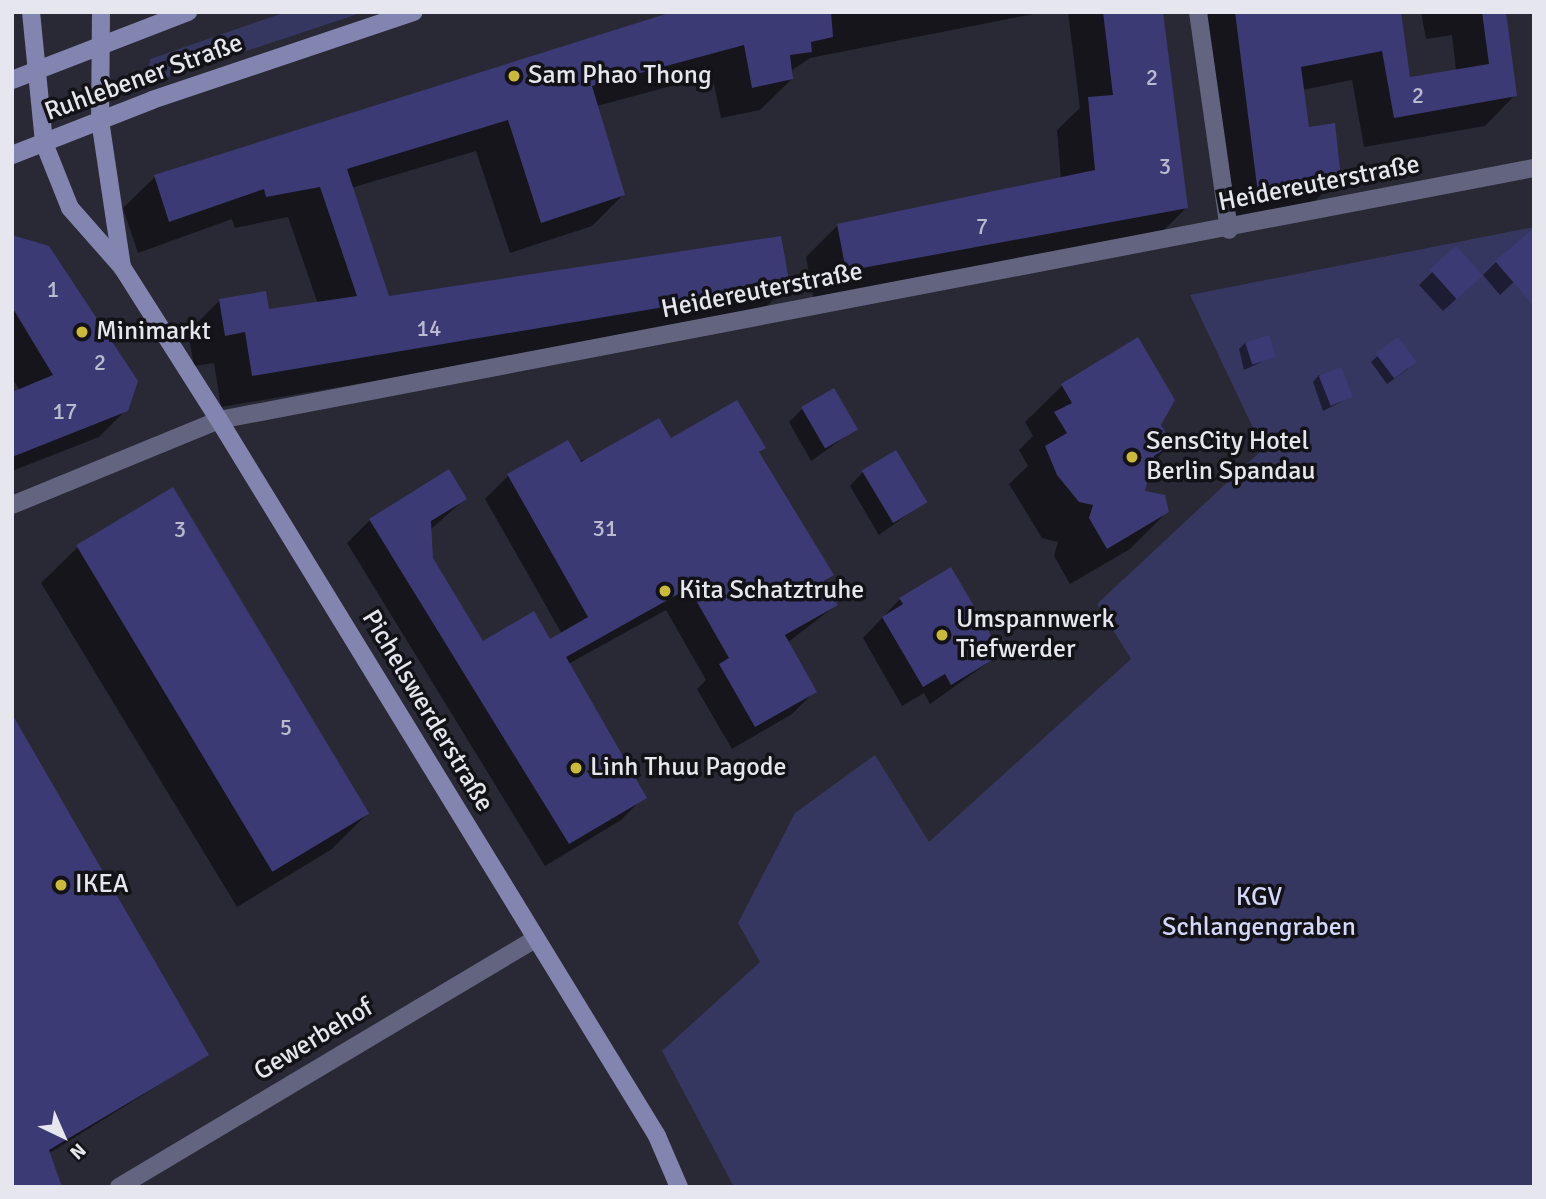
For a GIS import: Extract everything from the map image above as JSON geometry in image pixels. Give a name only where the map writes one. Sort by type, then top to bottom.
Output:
[{"type":"street","name":"Pichelswerderstraße","points":[[31,12],[33,71],[44,143],[70,208],[122,267],[219,420],[657,1136],[679,1187]]},
{"type":"street","name":"Pichelswerderstraße","points":[[101,12],[100,120],[122,267]]},
{"type":"street","name":"Ruhlebener Straße","points":[[12,80],[188,12]]},
{"type":"street","name":"Ruhlebener Straße","points":[[12,155],[100,120],[414,12]]},
{"type":"street","points":[[1198,12],[1229,229]]},
{"type":"street","name":"Heidereuterstraße","points":[[12,505],[219,420],[1229,229],[1534,167]]},
{"type":"street","name":"Gewerbehof","points":[[119,1187],[535,939]]},
{"type":"green space","points":[[286,12],[364,12],[147,84],[150,59]]},
{"type":"green space","name":"KGV Schlangengraben","points":[[1534,227],[1534,1187],[734,1187],[662,1051],[760,962],[738,923],[795,813],[875,755],[929,842],[1131,659],[1097,604],[1263,449],[1190,295]]},
{"type":"building","points":[[672,12],[831,12],[833,37],[811,42],[812,52],[790,55],[793,79],[752,88],[744,45],[592,86],[625,195],[541,223],[508,120],[347,169],[389,296],[781,236],[790,286],[252,376],[245,332],[225,336],[219,299],[266,291],[269,309],[357,296],[320,187],[266,197],[264,189],[169,222],[154,175]]},
{"type":"building","points":[[1103,12],[1163,12],[1188,208],[846,271],[837,224],[1095,170],[1088,97],[1113,95]]},
{"type":"building","points":[[1235,12],[1401,12],[1410,77],[1489,64],[1482,12],[1506,12],[1517,96],[1394,118],[1382,51],[1301,67],[1309,127],[1335,123],[1341,178],[1258,194]]},
{"type":"building","points":[[1534,228],[1534,306],[1495,261]]},
{"type":"building","points":[[12,235],[49,246],[138,381],[128,411],[12,457],[12,392],[53,375],[12,307]]},
{"type":"building","points":[[1456,246],[1483,276],[1457,299],[1430,269]]},
{"type":"building","points":[[1269,335],[1276,357],[1252,365],[1245,343]]},
{"type":"building","points":[[1138,337],[1175,400],[1161,425],[1173,444],[1154,456],[1145,491],[1165,495],[1169,512],[1107,549],[1089,518],[1093,505],[1079,502],[1057,475],[1045,446],[1067,433],[1054,412],[1072,403],[1061,384]]},
{"type":"building","points":[[1398,337],[1417,362],[1394,379],[1376,354]]},
{"type":"building","points":[[1341,367],[1353,397],[1331,406],[1319,376]]},
{"type":"building","points":[[834,388],[858,430],[825,449],[801,407]]},
{"type":"building","points":[[737,400],[766,448],[759,452],[834,575],[824,581],[838,605],[785,635],[817,692],[755,727],[719,664],[729,658],[689,588],[566,657],[647,798],[569,844],[369,519],[449,469],[467,499],[431,521],[433,558],[483,641],[534,611],[550,639],[588,617],[507,474],[568,440],[581,462],[659,418],[671,438]]},
{"type":"building","points":[[896,450],[927,502],[893,523],[862,471]]},
{"type":"building","points":[[173,487],[369,814],[272,872],[76,545]]},
{"type":"building","name":"Umspannwerk Tiefwerder","points":[[951,567],[1002,654],[951,685],[945,674],[923,687],[882,617],[903,604],[899,598]]},
{"type":"building","name":"IKEA","points":[[12,714],[209,1055],[49,1150],[62,1187],[12,1187]]},
{"type":"place","name":"Sam Phao Thong","points":[[514,76]]},
{"type":"place","name":"Minimarkt","points":[[82,332]]},
{"type":"place","name":"SensCity Hotel Berlin Spandau","points":[[1132,457]]},
{"type":"place","name":"Kita Schatztruhe","points":[[665,591]]},
{"type":"place","name":"Umspannwerk Tiefwerder","points":[[942,635]]},
{"type":"place","name":"Linh Thuu Pagode","points":[[576,768]]},
{"type":"place","name":"IKEA","points":[[61,885]]}]
